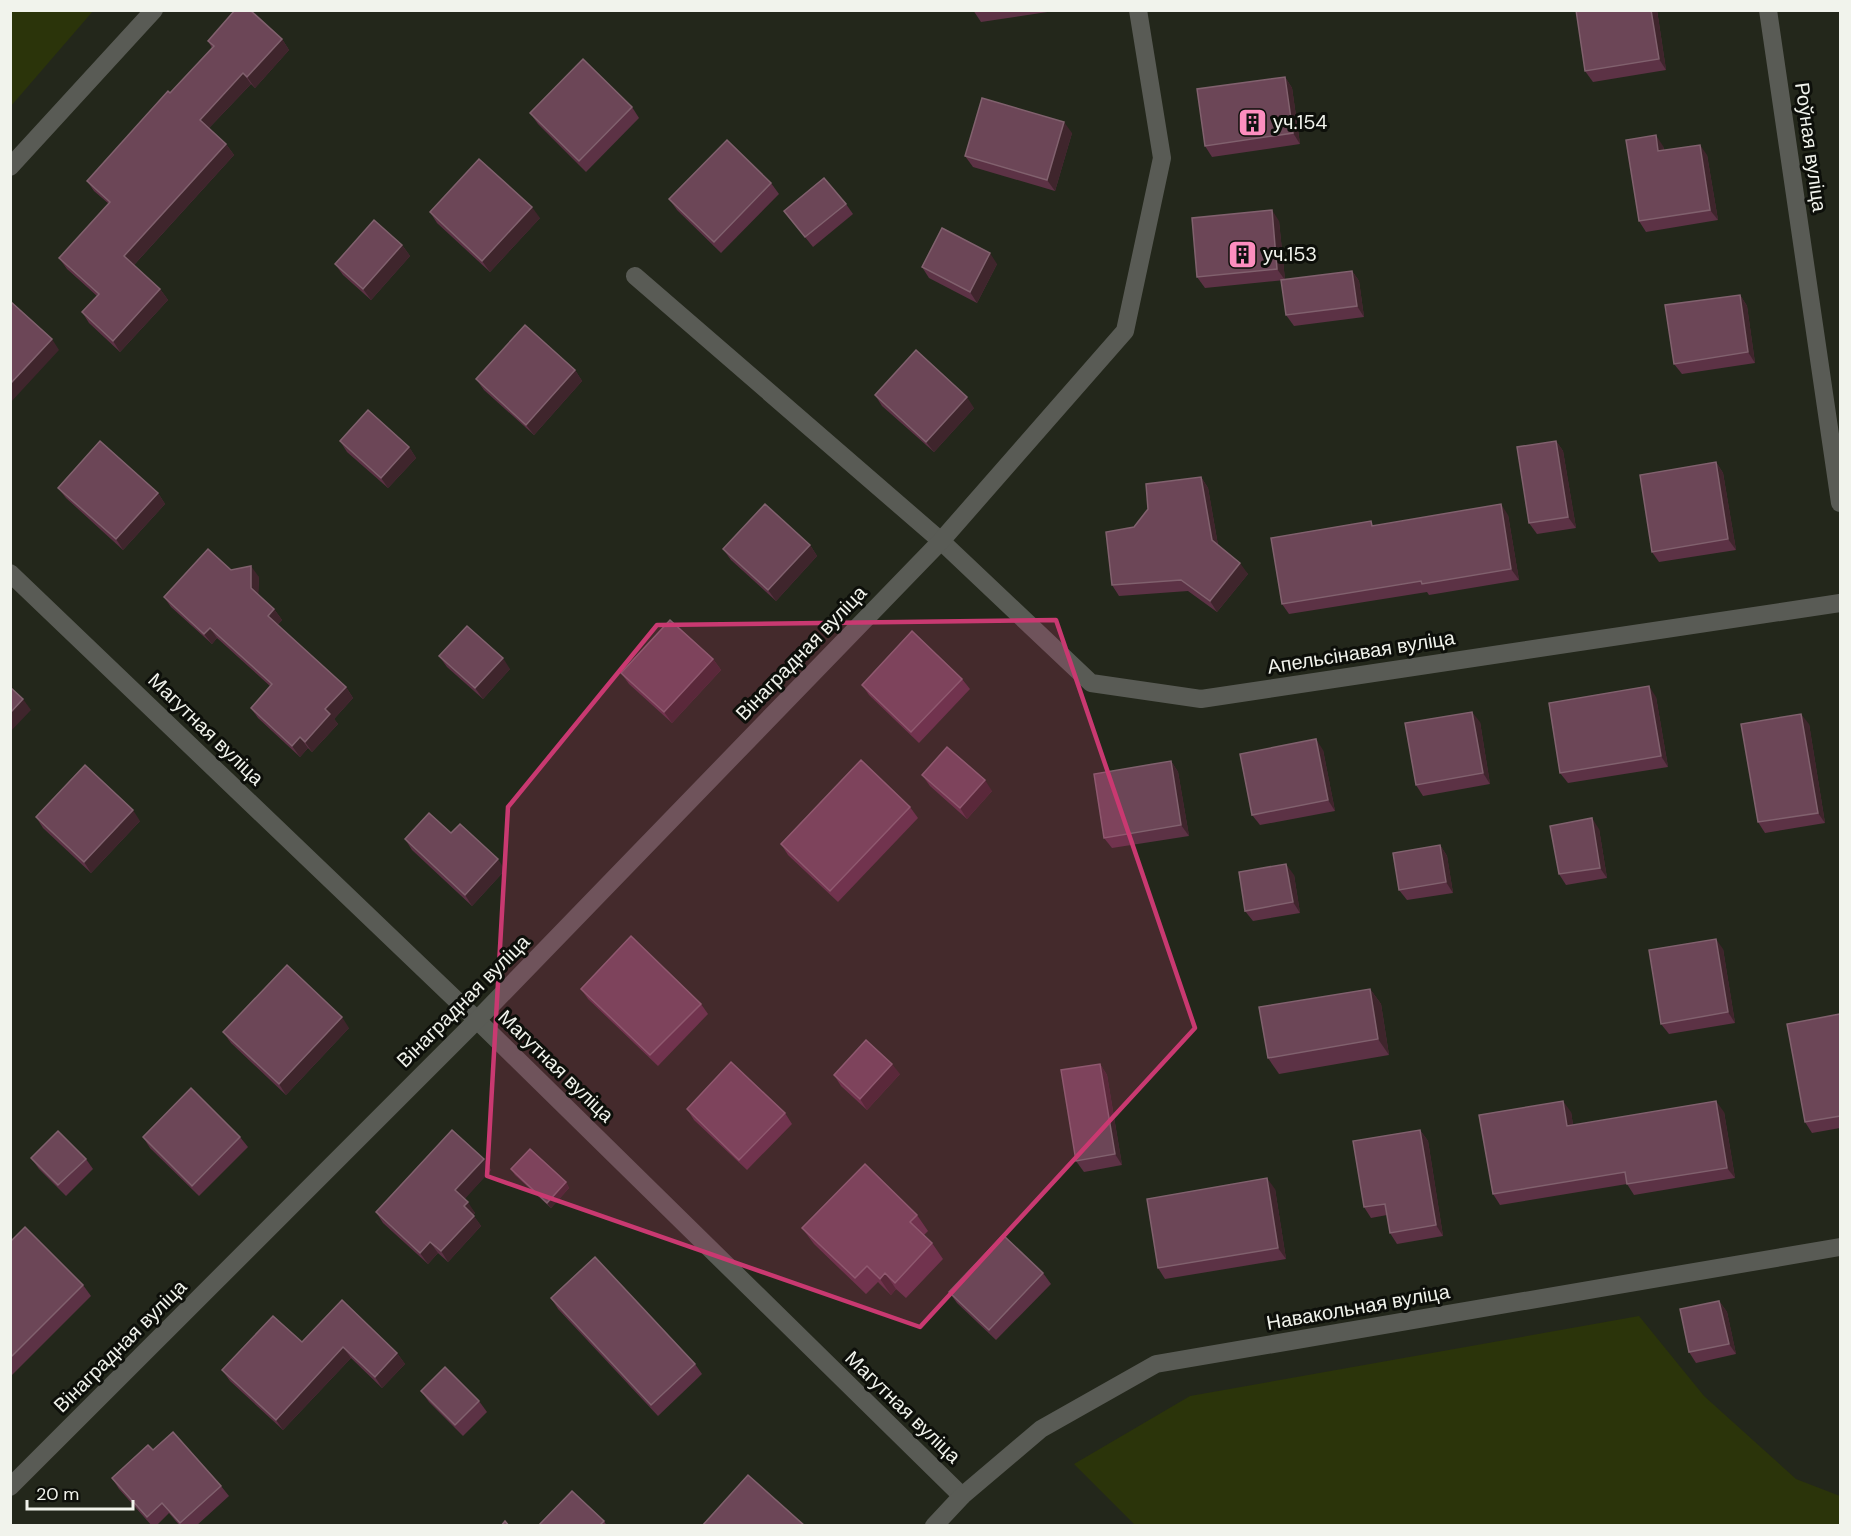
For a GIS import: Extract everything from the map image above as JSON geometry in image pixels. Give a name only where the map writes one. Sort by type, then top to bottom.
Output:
[{"type":"street","points":[[10,167],[154,10]]},
{"type":"street","name":"Вінаградная вуліца","points":[[10,1487],[477,1020],[941,541],[1125,331],[1162,158],[1138,10]]},
{"type":"street","name":"Роўная вуліца","points":[[1768,10],[1840,503]]},
{"type":"street","points":[[635,276],[941,541]]},
{"type":"street","name":"Апельсінавая вуліца","points":[[941,541],[1091,682],[1201,699],[1840,603]]},
{"type":"street","name":"Магутная вуліца","points":[[10,573],[477,1020],[962,1496]]},
{"type":"street","name":"Навакольная вуліца","points":[[934,1526],[962,1496],[1041,1429],[1156,1364],[1840,1247]]},
{"type":"highlighted area","points":[[1056,620],[1195,1028],[920,1327],[487,1176],[508,807],[657,625]]},
{"type":"green space","points":[[10,11],[93,11],[11,106]]},
{"type":"green space","points":[[1639,1316],[1704,1396],[1796,1479],[1840,1496],[1840,1525],[1135,1525],[1074,1464],[1190,1396]]},
{"type":"building","points":[[235,10],[250,10],[282,39],[247,77],[243,73],[200,120],[226,144],[124,256],[160,289],[113,341],[82,312],[99,294],[59,258],[110,202],[87,181],[168,91],[170,93],[214,46],[208,41]]},
{"type":"building","points":[[1576,10],[1651,10],[1659,59],[1585,71]]},
{"type":"building","points":[[583,59],[632,107],[579,161],[530,113]]},
{"type":"building","name":"уч.154","points":[[1285,77],[1293,133],[1205,146],[1197,89]]},
{"type":"building","points":[[982,98],[1064,122],[1047,180],[965,156]]},
{"type":"building","points":[[1656,135],[1658,151],[1700,145],[1710,210],[1639,221],[1626,140]]},
{"type":"building","points":[[727,140],[771,183],[714,242],[669,199]]},
{"type":"building","points":[[479,159],[532,207],[482,261],[430,212]]},
{"type":"building","points":[[824,178],[846,204],[805,237],[784,211]]},
{"type":"building","name":"уч.153","points":[[1272,210],[1277,269],[1197,277],[1192,218]]},
{"type":"building","points":[[374,220],[402,245],[363,289],[335,264]]},
{"type":"building","points":[[942,228],[990,253],[970,292],[922,267]]},
{"type":"building","points":[[1352,271],[1357,306],[1286,315],[1281,280]]},
{"type":"building","points":[[1740,295],[1748,352],[1674,364],[1665,305]]},
{"type":"building","points":[[10,301],[52,339],[10,384]]},
{"type":"building","points":[[525,325],[575,370],[526,425],[476,379]]},
{"type":"building","points":[[916,350],[967,397],[926,442],[875,395]]},
{"type":"building","points":[[368,410],[409,447],[381,478],[340,441]]},
{"type":"building","points":[[100,441],[158,493],[116,539],[58,488]]},
{"type":"building","points":[[1556,441],[1568,517],[1529,523],[1517,447]]},
{"type":"building","points":[[1716,462],[1728,539],[1652,552],[1640,475]]},
{"type":"building","points":[[1201,477],[1212,540],[1240,563],[1210,601],[1181,580],[1112,585],[1106,532],[1134,527],[1148,509],[1146,484]]},
{"type":"building","points":[[765,504],[810,545],[768,590],[723,549]]},
{"type":"building","points":[[1501,504],[1511,569],[1282,604],[1271,538],[1371,521],[1372,526]]},
{"type":"building","points":[[208,549],[231,570],[251,566],[251,588],[274,609],[268,616],[346,687],[325,709],[330,714],[305,742],[300,737],[292,746],[251,708],[272,684],[210,628],[204,634],[164,597]]},
{"type":"building","points":[[670,620],[713,659],[664,712],[621,673]]},
{"type":"building","points":[[467,626],[503,658],[475,688],[439,656]]},
{"type":"building","points":[[912,631],[962,679],[911,732],[862,685]]},
{"type":"building","points":[[1649,686],[1661,756],[1560,773],[1549,703]]},
{"type":"building","points":[[10,687],[23,699],[10,713]]},
{"type":"building","points":[[1472,712],[1483,773],[1416,785],[1405,723]]},
{"type":"building","points":[[1801,714],[1818,813],[1758,822],[1741,724]]},
{"type":"building","points":[[1316,739],[1328,800],[1252,815],[1240,754]]},
{"type":"building","points":[[947,747],[985,780],[960,808],[922,775]]},
{"type":"building","points":[[861,760],[910,807],[830,891],[781,844]]},
{"type":"building","points":[[1171,761],[1181,825],[1104,838],[1094,774]]},
{"type":"building","points":[[85,765],[133,810],[84,862],[36,817]]},
{"type":"building","points":[[429,813],[451,833],[460,824],[498,859],[465,895],[405,839]]},
{"type":"building","points":[[1592,818],[1600,868],[1559,874],[1550,826]]},
{"type":"building","points":[[1440,845],[1446,882],[1399,890],[1393,853]]},
{"type":"building","points":[[1286,864],[1293,902],[1245,911],[1239,872]]},
{"type":"building","points":[[631,936],[701,1004],[650,1055],[581,989]]},
{"type":"building","points":[[1716,939],[1728,1012],[1661,1024],[1649,950]]},
{"type":"building","points":[[287,965],[342,1017],[279,1084],[223,1032]]},
{"type":"building","points":[[1370,989],[1378,1039],[1268,1058],[1259,1007]]},
{"type":"building","points":[[1840,1014],[1840,1116],[1805,1122],[1787,1024]]},
{"type":"building","points":[[866,1040],[892,1064],[860,1099],[834,1075]]},
{"type":"building","points":[[731,1062],[785,1113],[739,1160],[687,1109]]},
{"type":"building","points":[[1100,1064],[1115,1154],[1076,1161],[1061,1070]]},
{"type":"building","points":[[191,1088],[240,1137],[192,1186],[143,1137]]},
{"type":"building","points":[[1563,1101],[1567,1126],[1716,1101],[1727,1168],[1627,1184],[1625,1172],[1493,1194],[1479,1115]]},
{"type":"building","points":[[452,1130],[484,1159],[455,1190],[468,1202],[464,1206],[474,1216],[441,1251],[430,1242],[420,1253],[376,1212]]},
{"type":"building","points":[[1420,1130],[1436,1225],[1390,1233],[1385,1204],[1364,1207],[1353,1141]]},
{"type":"building","points":[[58,1131],[86,1159],[58,1185],[31,1158]]},
{"type":"building","points":[[530,1149],[566,1182],[547,1203],[511,1169]]},
{"type":"building","points":[[865,1164],[917,1215],[910,1222],[932,1243],[895,1283],[885,1273],[880,1279],[867,1266],[855,1278],[802,1228]]},
{"type":"building","points":[[1267,1178],[1278,1248],[1158,1268],[1147,1199]]},
{"type":"building","points":[[25,1227],[83,1285],[10,1358],[10,1242]]},
{"type":"building","points":[[1003,1235],[1043,1273],[989,1330],[949,1292]]},
{"type":"building","points":[[595,1257],[695,1364],[651,1405],[551,1298]]},
{"type":"building","points":[[342,1300],[397,1353],[375,1377],[343,1347],[276,1420],[222,1370],[273,1316],[302,1342]]},
{"type":"building","points":[[1719,1301],[1729,1344],[1689,1352],[1680,1309]]},
{"type":"building","points":[[445,1367],[479,1401],[455,1425],[421,1391]]},
{"type":"building","points":[[173,1432],[221,1486],[180,1523],[162,1503],[147,1517],[112,1478],[148,1445],[153,1450]]},
{"type":"building","points":[[748,1475],[805,1526],[702,1526]]},
{"type":"building","points":[[572,1491],[604,1521],[599,1526],[538,1526]]},
{"type":"place","name":"уч.154","points":[[1252,122]]},
{"type":"place","name":"уч.153","points":[[1242,254]]}]
